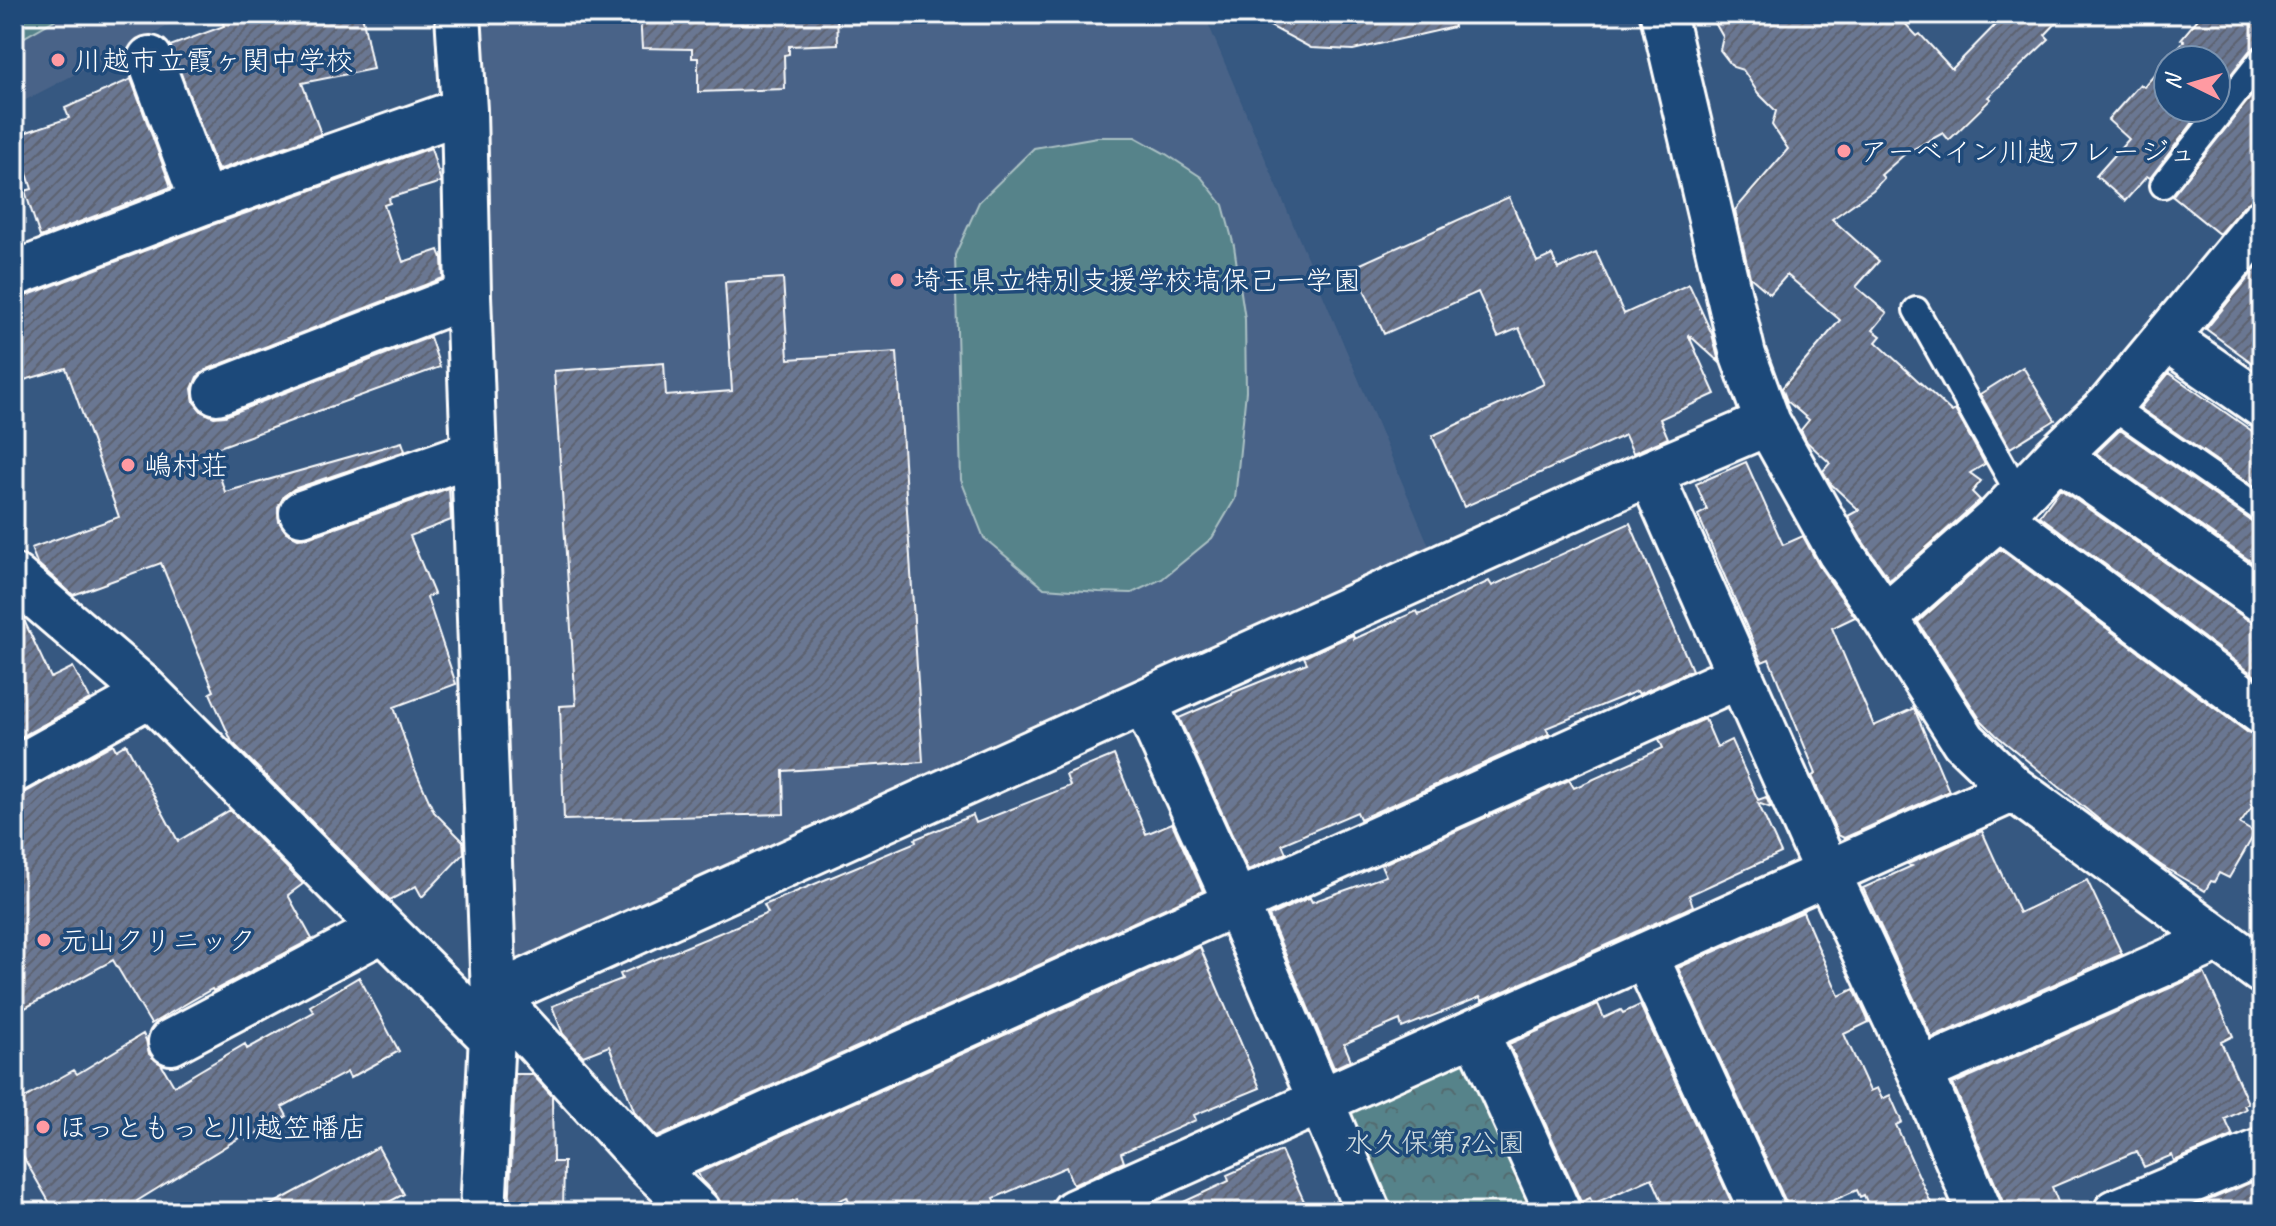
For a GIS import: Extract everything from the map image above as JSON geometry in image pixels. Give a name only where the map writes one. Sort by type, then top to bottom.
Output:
[{"type":"street","points":[[458,14],[464,110],[492,1017],[483,1212]]},
{"type":"street","points":[[1663,14],[1743,355],[1768,423],[1840,552],[1964,741],[2014,789],[2262,971]]},
{"type":"street","points":[[150,59],[203,202]]},
{"type":"street","points":[[14,274],[203,202],[464,110]]},
{"type":"street","points":[[1885,617],[2009,506],[2110,405],[2259,232]]},
{"type":"street","points":[[217,392],[468,295]]},
{"type":"street","points":[[2166,338],[2262,405]]},
{"type":"street","points":[[492,1017],[1145,703],[1650,473],[1768,423]]},
{"type":"street","points":[[302,513],[474,453]]},
{"type":"street","points":[[2057,456],[2262,600]]},
{"type":"street","points":[[1650,473],[1827,872],[1920,1071],[1980,1212]]},
{"type":"street","points":[[2009,506],[2262,712]]},
{"type":"street","points":[[14,577],[142,687],[382,930],[492,1017],[698,1212]]},
{"type":"street","points":[[651,1167],[1739,676]]},
{"type":"street","points":[[14,770],[149,695]]},
{"type":"street","points":[[1145,703],[1236,903],[1368,1212]]},
{"type":"street","points":[[1074,1212],[2014,789]]},
{"type":"street","points":[[171,1042],[382,930]]},
{"type":"street","points":[[1920,1071],[2219,939]]},
{"type":"street","points":[[1645,955],[1763,1212]]},
{"type":"street","points":[[1476,1032],[1558,1212]]},
{"type":"street","points":[[2116,1212],[2262,1151]]},
{"type":"lane","points":[[2163,185],[2262,59]]},
{"type":"lane","points":[[1916,310],[2009,506]]},
{"type":"lane","points":[[2110,405],[2262,510]]},
{"type":"shaded area","name":"川越市立霞ヶ関中学校","points":[[14,14],[190,14],[14,106]]},
{"type":"shaded area","name":"埼玉県立特別支援学校塙保己一学園","points":[[466,14],[1204,14],[1429,546],[510,968]]},
{"type":"green space","points":[[14,14],[65,14],[14,43]]},
{"type":"green space","points":[[1097,137],[1135,137],[1201,177],[1223,205],[1234,246],[1245,319],[1246,391],[1235,499],[1212,538],[1162,579],[1132,593],[1044,588],[984,538],[961,480],[955,255],[979,202],[1034,148]]},
{"type":"green space","name":"水久保第7公園","points":[[1470,1050],[1542,1212],[1383,1212],[1337,1107]]},
{"type":"building","points":[[219,14],[290,14],[294,24],[344,14],[362,14],[373,69],[302,83],[321,134],[218,170],[170,46],[224,26]]},
{"type":"building","points":[[640,14],[837,14],[838,44],[789,46],[789,54],[784,55],[785,89],[698,92],[698,58],[692,58],[692,49],[642,48]]},
{"type":"building","points":[[1248,14],[1452,14],[1454,27],[1353,50],[1311,48]]},
{"type":"building","points":[[1710,14],[1896,14],[1917,36],[1920,34],[1952,69],[2006,14],[2065,14],[2045,35],[2049,39],[1988,97],[1991,99],[1949,140],[1943,133],[1906,153],[1881,175],[1884,178],[1873,190],[1832,219],[1879,261],[1856,287],[1887,313],[1873,330],[1881,336],[1876,342],[1952,412],[1955,410],[1985,464],[1970,473],[1981,481],[1972,492],[1980,500],[1890,580],[1848,516],[1859,510],[1830,483],[1823,471],[1830,463],[1807,442],[1801,430],[1809,420],[1787,401],[1782,388],[1840,320],[1787,275],[1770,294],[1750,277],[1735,210],[1788,149],[1772,125],[1776,111],[1758,93],[1743,70],[1733,67],[1720,50],[1723,37]]},
{"type":"building","points":[[2202,14],[2262,14],[2262,44],[2250,50],[2232,73],[2232,44],[2181,44],[2184,41],[2181,39]]},
{"type":"building","points":[[2152,78],[2152,124],[2192,124],[2150,178],[2147,176],[2125,201],[2096,176],[2129,139],[2108,120],[2140,84],[2144,87]]},
{"type":"building","points":[[131,79],[171,187],[40,237],[25,191],[32,189],[15,136],[69,118],[65,108]]},
{"type":"building","points":[[2262,83],[2262,195],[2243,206],[2219,234],[2172,196]]},
{"type":"building","points":[[431,148],[441,182],[389,198],[390,203],[384,205],[403,262],[439,250],[443,278],[208,369],[197,377],[192,389],[194,402],[202,412],[214,417],[225,416],[430,337],[440,367],[211,450],[225,492],[402,442],[405,451],[294,489],[284,496],[278,508],[279,522],[286,532],[298,538],[310,537],[449,488],[451,520],[410,536],[434,594],[427,597],[456,684],[394,707],[413,765],[434,812],[463,841],[464,853],[422,897],[416,886],[390,900],[232,742],[161,563],[73,595],[37,563],[31,548],[119,517],[66,368],[14,383],[14,298]]},
{"type":"building","points":[[1509,197],[1537,262],[1552,255],[1558,269],[1596,252],[1624,314],[1689,284],[1712,334],[1719,362],[1688,334],[1715,394],[1660,419],[1668,438],[1633,453],[1625,435],[1464,507],[1432,436],[1544,384],[1519,328],[1498,337],[1478,292],[1384,334],[1354,267]]},
{"type":"building","points":[[2262,261],[2262,370],[2206,329]]},
{"type":"building","points":[[783,278],[788,359],[897,352],[923,762],[783,771],[784,814],[564,820],[560,706],[576,705],[554,371],[664,363],[666,396],[732,391],[725,282]]},
{"type":"building","points":[[2023,367],[2055,420],[2010,448],[1980,394]]},
{"type":"building","points":[[2169,373],[2262,438],[2262,492],[2140,408]]},
{"type":"building","points":[[2120,430],[2253,522],[2262,525],[2262,569],[2096,453]]},
{"type":"building","points":[[1746,462],[1783,545],[1803,536],[1819,566],[1855,617],[1832,628],[1874,726],[1914,708],[1949,791],[1844,838],[1838,835],[1812,776],[1816,774],[1769,659],[1762,662],[1698,515],[1707,510],[1696,484]]},
{"type":"building","points":[[2060,489],[2248,620],[2262,625],[2262,681],[2040,516]]},
{"type":"building","points":[[1630,523],[1692,670],[1639,694],[1637,691],[1546,728],[1549,734],[1360,819],[1357,812],[1282,844],[1286,853],[1248,870],[1179,718],[1307,663],[1304,657],[1348,637],[1353,635],[1354,639],[1417,611],[1419,615],[1489,581],[1492,586]]},
{"type":"building","points":[[2000,549],[2247,732],[2262,737],[2262,793],[2240,824],[2255,833],[2229,878],[2219,873],[2205,891],[2162,866],[2108,827],[1980,719],[1918,622]]},
{"type":"building","points":[[14,610],[22,616],[51,678],[73,667],[90,699],[14,741]]},
{"type":"building","points":[[1705,719],[1717,747],[1731,740],[1758,800],[1766,797],[1771,808],[1758,803],[1781,853],[1689,895],[1693,906],[1482,1001],[1480,997],[1402,1028],[1400,1020],[1344,1044],[1351,1060],[1334,1068],[1269,916],[1306,899],[1310,898],[1312,902],[1386,876],[1381,865],[1569,780],[1574,788],[1663,748],[1659,739]]},
{"type":"building","points":[[113,744],[116,750],[126,744],[178,841],[230,810],[303,884],[288,895],[312,939],[212,989],[151,1024],[113,960],[14,1014],[14,795],[26,792]]},
{"type":"building","points":[[1114,755],[1146,834],[1172,823],[1203,891],[657,1137],[635,1113],[609,1046],[583,1056],[563,1034],[552,1006],[622,979],[620,974],[768,913],[764,905],[916,842],[915,839],[973,815],[976,823],[1070,786],[1066,775]]},
{"type":"building","points":[[1982,831],[2019,913],[2087,880],[2122,954],[1932,1038],[1863,888]]},
{"type":"building","points":[[1803,912],[1839,996],[1854,989],[1869,1022],[1844,1034],[1870,1091],[1877,1088],[1882,1099],[1890,1095],[1902,1122],[1896,1125],[1935,1212],[1871,1212],[1864,1195],[1860,1197],[1857,1190],[1807,1212],[1788,1212],[1678,968]]},
{"type":"building","points":[[1200,947],[1260,1088],[1194,1115],[1196,1120],[1121,1153],[1124,1162],[1073,1185],[1066,1167],[994,1198],[1000,1212],[853,1212],[847,1197],[812,1212],[802,1212],[797,1199],[770,1212],[722,1212],[722,1204],[701,1180],[698,1173]]},
{"type":"building","points":[[2204,973],[2233,1036],[2221,1042],[2248,1103],[2244,1105],[2246,1109],[2225,1119],[2233,1136],[2174,1161],[2172,1155],[2144,1167],[2137,1152],[2132,1153],[2052,1187],[2062,1212],[2004,1212],[2003,1202],[1953,1084]]},
{"type":"building","points":[[359,977],[399,1051],[350,1078],[347,1072],[282,1107],[287,1116],[246,1139],[244,1135],[137,1201],[144,1212],[55,1212],[14,1141],[14,1104],[74,1070],[77,1074],[143,1034],[149,1054],[161,1064],[174,1086],[245,1044],[247,1049],[314,1012],[310,1006]]},
{"type":"building","points":[[1598,1004],[1604,1018],[1640,1005],[1736,1212],[1667,1212],[1652,1178],[1593,1204],[1590,1198],[1581,1202],[1509,1044]]},
{"type":"building","points":[[515,1074],[532,1074],[552,1096],[553,1162],[564,1162],[563,1212],[509,1212]]},
{"type":"building","points":[[378,1147],[404,1194],[370,1212],[258,1212]]},
{"type":"building","points":[[1281,1151],[1309,1212],[1162,1212],[1229,1181],[1227,1175]]},
{"type":"building","points":[[2252,1182],[2262,1212],[2191,1212],[2190,1208]]},
{"type":"place","name":"川越市立霞ヶ関中学校","points":[[58,60]]},
{"type":"place","name":"アーベイン川越フレージュ","points":[[1844,151]]},
{"type":"place","name":"埼玉県立特別支援学校塙保己一学園","points":[[897,280]]},
{"type":"place","name":"嶋村荘","points":[[128,465]]},
{"type":"place","name":"元山クリニック","points":[[44,940]]},
{"type":"place","name":"ほっともっと川越笠幡店","points":[[43,1127]]}]
